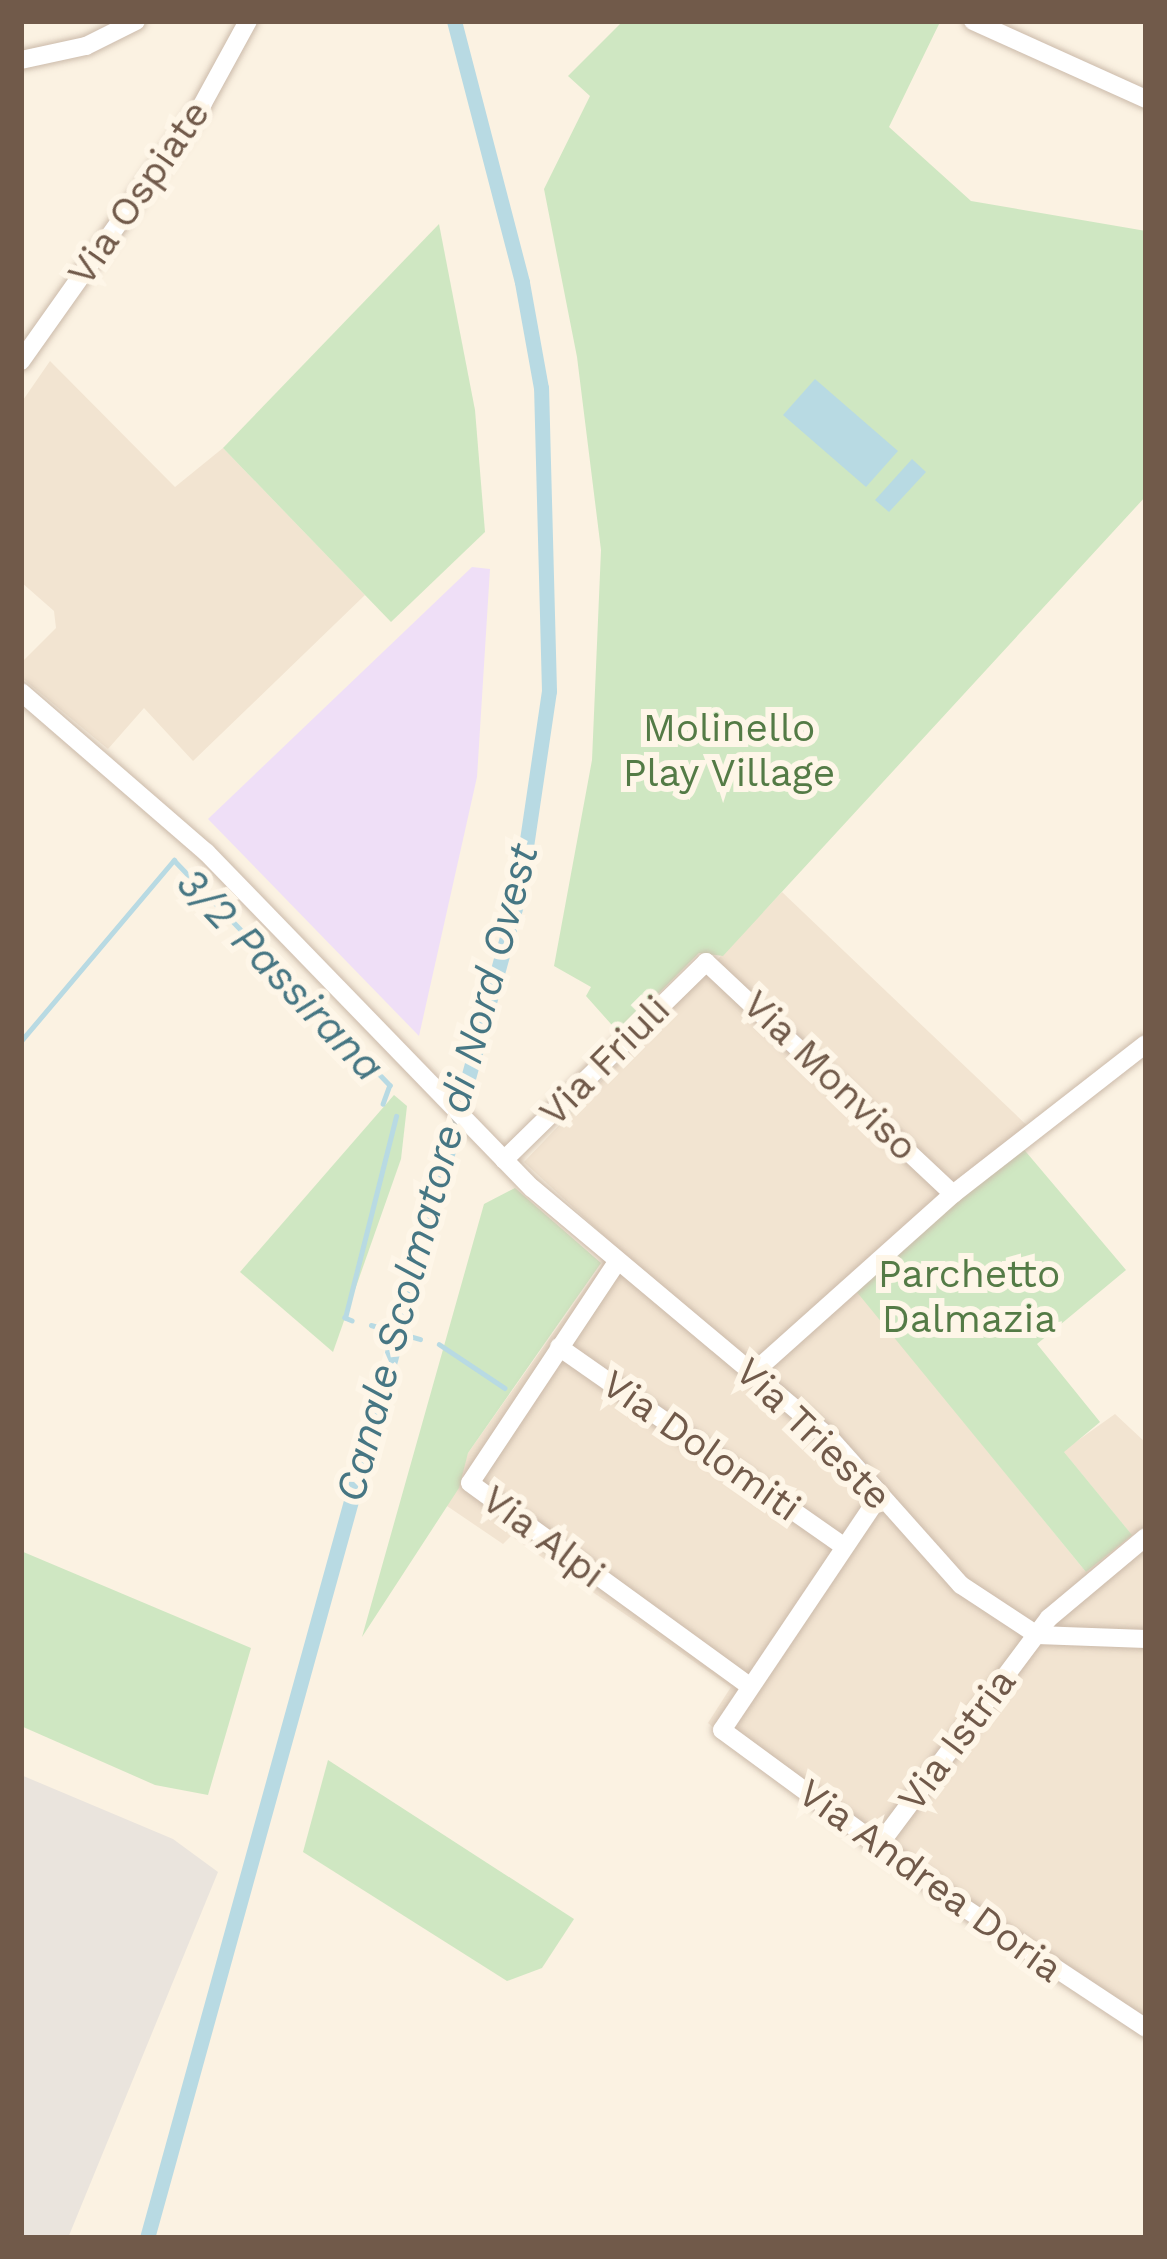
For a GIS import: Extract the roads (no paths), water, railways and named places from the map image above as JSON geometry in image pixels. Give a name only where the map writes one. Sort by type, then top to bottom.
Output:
[{"type":"street","points":[[21,60],[86,46],[136,21]]},
{"type":"street","name":"Via Ospiate","points":[[21,361],[202,105],[248,21]]},
{"type":"street","points":[[973,21],[1146,99]]},
{"type":"street","name":"Via Trieste","points":[[21,692],[206,852],[434,1093],[504,1160],[617,1262],[754,1372],[880,1495],[961,1585],[1037,1635]]},
{"type":"street","name":"Via Friuli","points":[[504,1160],[706,962]]},
{"type":"street","name":"Via Monviso","points":[[706,962],[952,1194]]},
{"type":"street","points":[[754,1372],[952,1194],[1146,1044]]},
{"type":"street","points":[[559,1347],[617,1262]]},
{"type":"street","name":"Via Dolomiti","points":[[559,1347],[843,1546]]},
{"type":"street","name":"Via Alpi","points":[[559,1347],[470,1483],[748,1684]]},
{"type":"street","points":[[748,1684],[880,1495]]},
{"type":"street","name":"Via Istria","points":[[879,1845],[1037,1635],[1146,1537]]},
{"type":"street","points":[[1037,1635],[1146,1639]]},
{"type":"street","name":"Via Andrea Doria","points":[[748,1684],[721,1725],[879,1845],[1145,2025]]},
{"type":"water","points":[[815,379],[898,451],[866,487],[783,415]]},
{"type":"water","points":[[912,459],[926,472],[889,512],[875,500]]},
{"type":"waterway","name":"Canale Scolmatore di Nord Ovest","points":[[147,2238],[519,894],[549,691],[541,388],[522,282],[454,21]]},
{"type":"waterway","name":"3/2 Passirana","points":[[21,1041],[174,860],[390,1085],[383,1104]]},
{"type":"waterway","name":"3/2 Passirana","points":[[352,1321],[345,1318],[396,1116]]},
{"type":"waterway","name":"3/2 Passirana","points":[[371,1325],[420,1339]]},
{"type":"waterway","name":"3/2 Passirana","points":[[439,1344],[505,1388]]},
{"type":"park label","name":"Molinello Play Village","points":[[729,752]]},
{"type":"park label","name":"Parchetto Dalmazia","points":[[969,1298]]}]
